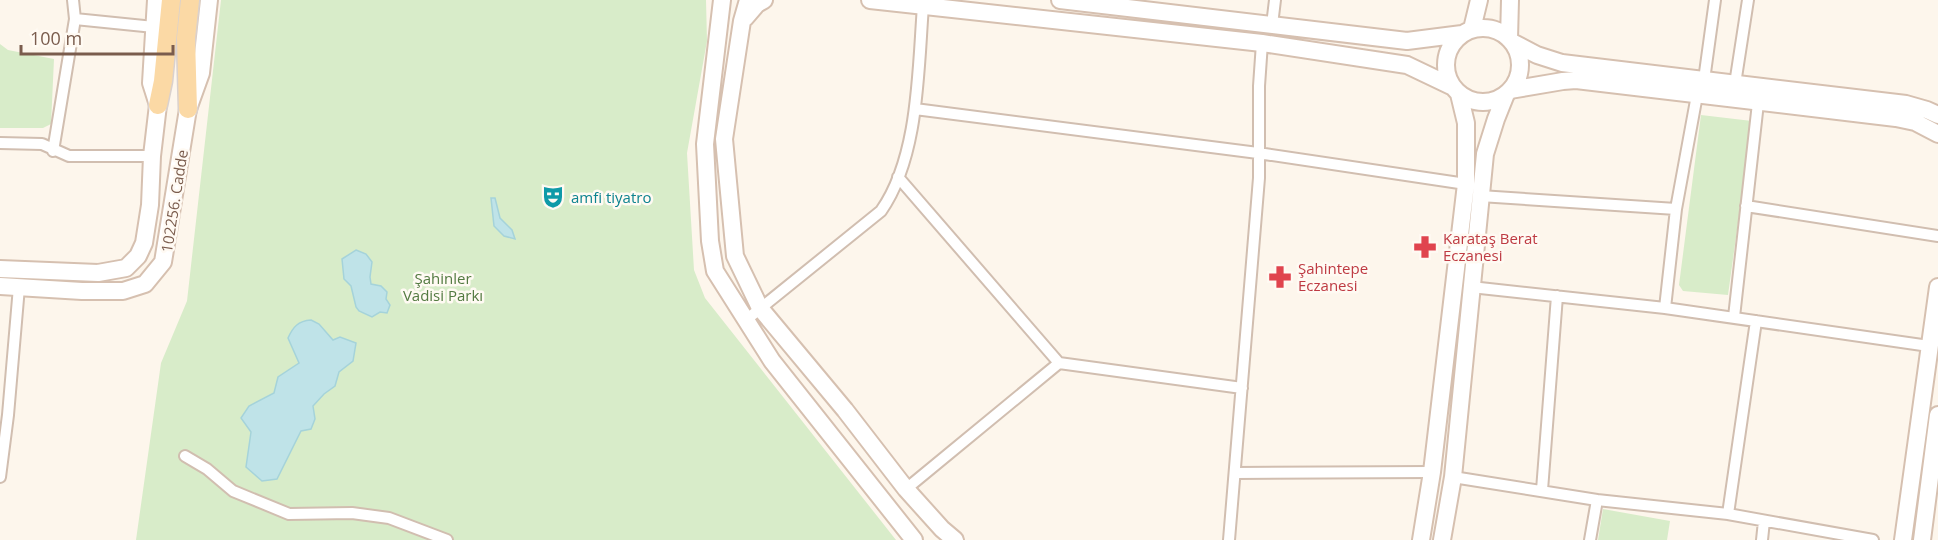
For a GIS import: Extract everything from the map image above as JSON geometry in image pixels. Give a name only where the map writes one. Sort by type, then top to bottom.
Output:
[{"type":"main road","points":[[158,105],[163,81],[171,0]]},
{"type":"main road","points":[[188,109],[186,38],[190,0]]},
{"type":"street","points":[[53,151],[75,19],[73,0]]},
{"type":"street","name":"102256. Cadde","points":[[0,268],[98,273],[126,268],[138,256],[144,243],[150,205],[152,156],[158,105],[151,83],[156,0]]},
{"type":"street","name":"102256. Cadde","points":[[0,286],[123,291],[145,284],[163,262],[188,109],[201,73],[209,0]]},
{"type":"street","points":[[722,0],[705,144],[710,241],[715,272],[772,361],[914,540]]},
{"type":"street","points":[[748,0],[742,21],[724,139],[735,256],[760,308],[845,410],[906,489],[955,540]]},
{"type":"street","points":[[742,21],[757,4],[764,0]]},
{"type":"street","points":[[870,0],[1262,42],[1407,65],[1455,90],[1469,100],[1479,102],[1490,102],[1508,92],[1576,80],[1701,88],[1735,84],[1906,104],[1938,116]]},
{"type":"street","points":[[1059,0],[1083,1],[1407,41],[1484,27],[1496,29],[1537,55],[1562,63],[1701,88],[1758,103],[1906,120],[1938,135]]},
{"type":"street","points":[[1272,25],[1275,0]]},
{"type":"street","points":[[1421,540],[1432,472],[1466,183],[1466,123],[1455,90],[1446,75],[1445,63],[1453,42],[1467,31],[1479,0]]},
{"type":"street","points":[[1442,540],[1453,477],[1485,154],[1496,119],[1508,92],[1517,80],[1520,68],[1519,55],[1512,41],[1510,0]]},
{"type":"street","points":[[1665,308],[1676,208],[1701,88],[1715,0]]},
{"type":"street","points":[[1735,84],[1748,0]]},
{"type":"street","points":[[746,320],[881,211],[893,194],[908,144],[915,109],[923,6]]},
{"type":"street","points":[[75,19],[154,27]]},
{"type":"street","points":[[1229,540],[1259,178],[1258,86],[1262,42]]},
{"type":"street","points":[[1734,317],[1758,103]]},
{"type":"street","points":[[915,109],[1258,153],[1466,183]]},
{"type":"street","points":[[0,143],[42,144],[53,151],[69,156],[152,156]]},
{"type":"street","points":[[898,177],[1059,363],[1242,388]]},
{"type":"street","points":[[1480,196],[1676,208]]},
{"type":"street","points":[[1746,206],[1938,236]]},
{"type":"street","points":[[0,477],[4,414],[19,287]]},
{"type":"street","points":[[1472,287],[1665,308],[1929,346]]},
{"type":"street","points":[[1903,540],[1938,288]]},
{"type":"street","points":[[1542,490],[1557,296]]},
{"type":"street","points":[[1728,514],[1756,321]]},
{"type":"street","points":[[906,489],[1059,363]]},
{"type":"street","points":[[1922,540],[1938,415]]},
{"type":"street","points":[[185,456],[207,469],[233,491],[289,514],[352,513],[389,518],[447,540]]},
{"type":"street","points":[[1235,473],[1432,472]]},
{"type":"street","points":[[1453,477],[1597,500],[1728,514],[1873,540]]},
{"type":"street","points":[[1590,540],[1597,500]]},
{"type":"street","points":[[1762,540],[1764,521]]},
{"type":"green space","name":"Şahinler Vadisi Parkı","points":[[221,0],[706,0],[707,41],[687,153],[694,270],[705,298],[896,540],[136,540],[161,363],[187,301]]},
{"type":"green space","points":[[0,44],[8,50],[54,59],[51,124],[43,128],[0,128]]},
{"type":"green space","points":[[1701,115],[1752,121],[1728,295],[1683,291],[1679,285]]},
{"type":"green space","points":[[1603,509],[1670,521],[1667,540],[1598,540]]},
{"type":"water","points":[[491,198],[495,198],[500,218],[512,230],[515,239],[504,236],[494,226]]},
{"type":"water","points":[[356,250],[366,254],[372,262],[371,284],[381,286],[387,292],[386,299],[390,305],[387,313],[380,312],[372,317],[359,311],[356,307],[351,286],[344,279],[342,259]]},
{"type":"water","points":[[311,320],[319,324],[333,340],[340,337],[356,343],[353,361],[339,372],[335,386],[313,406],[315,419],[311,429],[301,431],[277,479],[262,481],[246,467],[251,432],[241,418],[249,406],[274,393],[278,377],[299,363],[288,338],[296,325]]},
{"type":"place","name":"amfi tiyatro","points":[[553,197]]},
{"type":"place","name":"Karataş Berat Eczanesi","points":[[1425,247]]},
{"type":"place","name":"Şahintepe Eczanesi","points":[[1280,277]]}]
